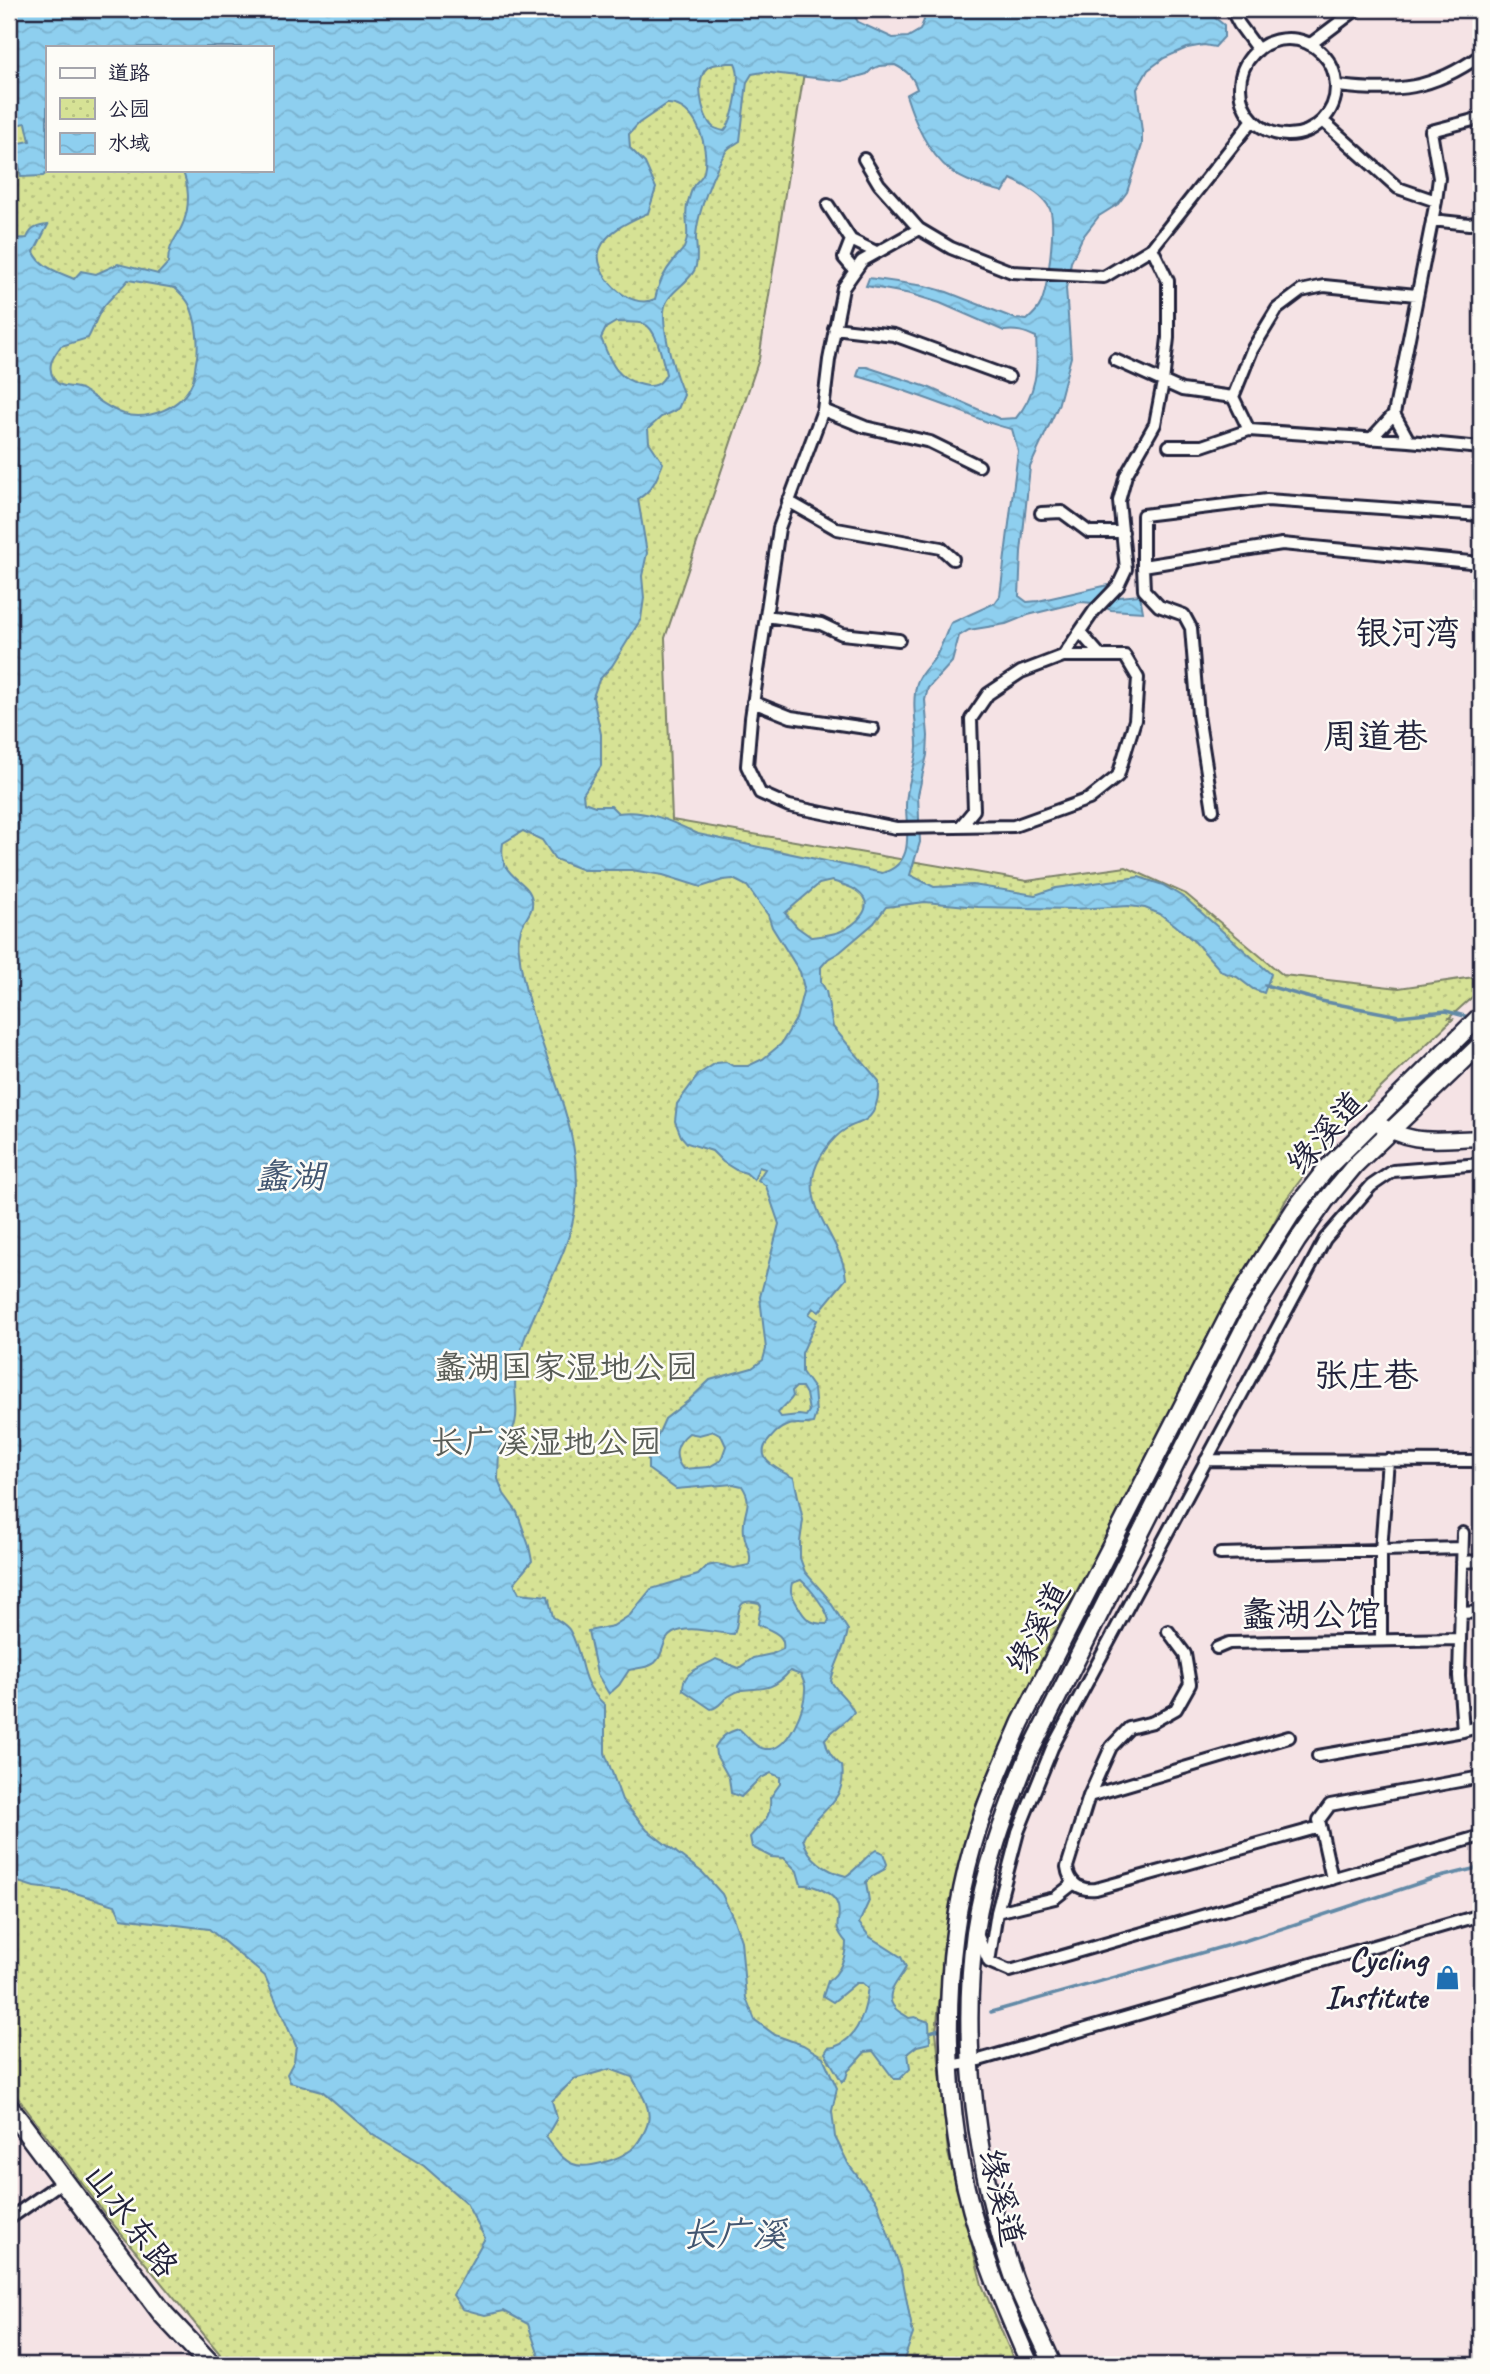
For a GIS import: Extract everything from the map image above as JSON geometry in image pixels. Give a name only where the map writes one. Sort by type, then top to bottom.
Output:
[{"type":"highway","name":"山水东路","points":[[9,2108],[164,2315],[211,2365]]},
{"type":"main road","name":"缘溪道","points":[[1030,2365],[998,2292],[977,2230],[954,2112],[950,2066],[950,1999],[960,1897],[973,1845],[995,1782],[1021,1723],[1232,1309],[1294,1210],[1326,1169],[1481,1015]]},
{"type":"main road","name":"缘溪道","points":[[1053,2365],[1015,2281],[988,2191],[978,2141],[972,2062],[971,1996],[975,1931],[1005,1813],[1029,1754],[1250,1316],[1297,1241],[1355,1165],[1481,1045]]},
{"type":"street","points":[[1231,9],[1258,50]]},
{"type":"street","points":[[1312,43],[1357,9]]},
{"type":"street","points":[[1289,37],[1312,43],[1329,59],[1338,86],[1335,102],[1323,121],[1307,132],[1288,136],[1268,132],[1252,121],[1241,101],[1240,78],[1249,57],[1267,42],[1289,37]]},
{"type":"street","points":[[1338,86],[1375,90],[1418,86],[1456,72],[1481,55]]},
{"type":"street","points":[[1371,439],[1394,414],[1412,331],[1416,295],[1439,178],[1431,131],[1481,118]]},
{"type":"street","points":[[864,159],[879,184],[919,229],[951,248],[1012,272],[1104,277],[1152,248],[1252,121]]},
{"type":"street","points":[[1323,121],[1398,188],[1436,201]]},
{"type":"street","points":[[828,205],[851,240],[876,252]]},
{"type":"street","points":[[1432,220],[1469,224],[1481,222]]},
{"type":"street","points":[[919,229],[862,261],[843,288],[834,328],[823,410],[779,528],[753,702],[747,766],[760,793],[789,806],[905,828],[921,827],[988,827],[1014,826],[1089,799],[1118,776],[1135,720],[1138,678],[1125,656],[1063,656],[1021,672],[988,694],[971,719],[974,810],[988,827]]},
{"type":"street","points":[[851,240],[844,258],[855,271]]},
{"type":"street","points":[[1063,656],[1094,611],[1118,586],[1126,569],[1119,501],[1126,475],[1155,424],[1168,338],[1168,281],[1152,248]]},
{"type":"street","points":[[1249,430],[1233,397],[1252,350],[1277,309],[1301,291],[1324,286],[1416,295]]},
{"type":"street","points":[[834,328],[894,335],[1009,377]]},
{"type":"street","points":[[1115,360],[1181,390],[1233,397]]},
{"type":"street","points":[[823,410],[865,427],[930,442],[979,466]]},
{"type":"street","points":[[1394,414],[1409,441]]},
{"type":"street","points":[[1170,446],[1202,446],[1249,430],[1481,448]]},
{"type":"street","points":[[1213,810],[1198,715],[1191,628],[1184,615],[1159,606],[1144,590],[1143,515],[1267,500],[1481,515]]},
{"type":"street","points":[[788,502],[837,529],[941,548],[953,559]]},
{"type":"street","points":[[1041,513],[1062,512],[1089,532],[1122,532]]},
{"type":"street","points":[[1143,566],[1282,544],[1481,563]]},
{"type":"street","points":[[766,616],[821,624],[842,634],[899,640]]},
{"type":"street","points":[[1080,632],[1100,655]]},
{"type":"street","points":[[753,702],[791,717],[873,729]]},
{"type":"street","points":[[960,827],[974,810]]},
{"type":"street","points":[[1373,1120],[1390,1132],[1411,1140],[1481,1139]]},
{"type":"street","points":[[989,1962],[997,1912],[1018,1832],[1052,1748],[1325,1239],[1371,1186],[1393,1171],[1481,1164]]},
{"type":"street","points":[[1206,1460],[1481,1461]]},
{"type":"street","points":[[1381,1639],[1381,1550],[1388,1460]]},
{"type":"street","points":[[1463,1533],[1459,1676],[1463,1731]]},
{"type":"street","points":[[1220,1554],[1462,1548]]},
{"type":"street","points":[[1462,1562],[1481,1561]]},
{"type":"street","points":[[1460,1613],[1481,1612]]},
{"type":"street","points":[[1168,1631],[1185,1654],[1190,1684],[1176,1709],[1153,1722],[1129,1728],[1111,1746],[1089,1797],[1067,1867],[1068,1875],[1074,1883],[1084,1890],[1096,1889],[1320,1827]]},
{"type":"street","points":[[1217,1648],[1229,1643],[1460,1639]]},
{"type":"street","points":[[1318,1756],[1481,1726]]},
{"type":"street","points":[[1089,1797],[1289,1737]]},
{"type":"street","points":[[1332,1879],[1319,1820],[1330,1805],[1481,1777]]},
{"type":"street","points":[[975,1931],[989,1962],[1010,1971],[1481,1836]]},
{"type":"street","points":[[997,1912],[1055,1898],[1074,1883]]},
{"type":"street","points":[[950,2066],[972,2062],[1481,1915]]},
{"type":"street","points":[[9,2219],[63,2181]]},
{"type":"green space","name":"长广溪湿地公园","points":[[9,9],[814,9],[759,359],[665,638],[672,820],[1027,881],[1126,867],[1186,894],[1283,975],[1399,988],[1481,976],[1481,989],[1342,1125],[1287,1198],[1053,1635],[974,1809],[947,1933],[936,2031],[948,2153],[982,2285],[1016,2365],[229,2365],[108,2218],[9,2086]]},
{"type":"water","name":"蠡湖","points":[[9,9],[814,9],[853,13],[858,22],[893,38],[908,37],[920,30],[924,20],[920,9],[1204,9],[1224,25],[1224,37],[1215,47],[1204,45],[1187,48],[1164,58],[1148,70],[1137,89],[1142,145],[1127,192],[1118,204],[1099,216],[1082,238],[1071,262],[1066,288],[1071,357],[1058,406],[1030,467],[1019,596],[1027,602],[1038,601],[1108,585],[1119,597],[1140,595],[1143,612],[1111,610],[1093,603],[1081,602],[1028,615],[1006,624],[969,630],[959,636],[952,662],[928,688],[925,700],[928,736],[927,755],[918,795],[920,842],[910,875],[934,887],[973,885],[1035,895],[1056,888],[1139,877],[1163,885],[1186,899],[1271,974],[1264,993],[1253,989],[1237,977],[1222,972],[1195,942],[1160,914],[1129,906],[1074,909],[978,907],[925,902],[886,907],[874,923],[821,967],[821,982],[826,991],[833,1027],[879,1081],[878,1093],[870,1116],[835,1138],[821,1157],[813,1177],[816,1204],[844,1266],[846,1279],[819,1312],[813,1308],[809,1314],[817,1320],[802,1353],[802,1372],[814,1389],[816,1413],[813,1423],[789,1425],[781,1429],[769,1440],[764,1453],[770,1463],[794,1478],[803,1520],[800,1558],[805,1572],[827,1597],[848,1630],[831,1681],[854,1712],[825,1739],[835,1761],[842,1766],[843,1779],[835,1798],[808,1829],[803,1839],[809,1853],[819,1863],[846,1876],[876,1850],[883,1853],[887,1864],[885,1869],[866,1882],[869,1901],[859,1923],[870,1937],[901,1957],[906,1967],[891,1992],[895,2008],[909,2018],[915,2017],[929,2022],[930,2043],[917,2046],[908,2053],[910,2069],[900,2079],[894,2079],[873,2051],[865,2052],[842,2082],[825,2053],[828,2048],[848,2039],[857,2027],[866,2004],[868,1988],[862,1983],[856,1983],[833,2002],[823,1996],[828,1981],[842,1964],[846,1947],[837,1927],[839,1912],[836,1901],[823,1890],[801,1885],[797,1871],[784,1858],[771,1857],[752,1847],[750,1837],[768,1816],[770,1798],[780,1784],[780,1777],[771,1773],[759,1779],[741,1797],[731,1793],[729,1778],[716,1755],[715,1747],[720,1740],[739,1729],[756,1745],[765,1749],[777,1747],[784,1741],[795,1725],[802,1706],[805,1688],[801,1675],[790,1671],[773,1685],[737,1692],[711,1709],[683,1690],[689,1674],[716,1659],[739,1668],[753,1658],[783,1649],[780,1636],[758,1624],[761,1606],[759,1603],[750,1601],[741,1605],[734,1634],[695,1629],[673,1633],[666,1640],[655,1662],[646,1667],[629,1670],[609,1694],[597,1674],[588,1631],[613,1626],[630,1615],[651,1589],[698,1575],[707,1566],[717,1564],[734,1568],[749,1565],[744,1526],[748,1504],[742,1486],[733,1484],[676,1489],[648,1469],[648,1457],[665,1419],[710,1380],[752,1368],[763,1360],[766,1349],[760,1297],[779,1224],[766,1186],[758,1180],[765,1169],[759,1167],[754,1180],[723,1162],[712,1151],[687,1143],[675,1121],[677,1104],[699,1074],[716,1063],[748,1066],[763,1059],[781,1044],[796,1019],[804,988],[800,972],[772,927],[768,915],[747,886],[733,879],[701,887],[663,875],[631,870],[583,870],[555,859],[542,840],[523,831],[503,843],[502,855],[505,864],[530,893],[532,900],[532,908],[522,925],[519,940],[524,982],[564,1107],[576,1170],[573,1220],[562,1255],[518,1359],[515,1382],[516,1420],[508,1438],[499,1449],[498,1479],[504,1494],[517,1512],[532,1561],[514,1583],[519,1593],[548,1596],[553,1617],[565,1625],[575,1641],[585,1678],[605,1705],[605,1753],[622,1800],[647,1830],[703,1873],[722,1894],[741,1941],[746,1998],[755,2020],[775,2035],[803,2045],[823,2057],[837,2088],[832,2111],[835,2137],[849,2165],[877,2202],[901,2270],[913,2334],[902,2365],[523,2365],[539,2356],[528,2324],[504,2311],[485,2315],[462,2309],[453,2295],[485,2238],[466,2203],[424,2166],[373,2135],[322,2091],[290,2082],[287,2074],[294,2061],[296,2046],[265,1976],[209,1929],[121,1918],[115,1905],[69,1891],[34,1887],[9,1879],[9,361],[15,350],[9,344],[9,269],[18,259],[9,247],[9,236],[10,239],[27,238],[35,228],[48,225],[34,252],[46,266],[74,279],[81,271],[96,274],[118,264],[158,274],[168,263],[171,245],[186,215],[188,195],[183,172],[273,172],[273,46],[46,46],[48,172],[43,176],[21,177],[15,144],[30,141],[26,123],[9,126]],"holes":[[[735,63],[738,78],[734,109],[724,131],[714,128],[709,122],[702,105],[700,86],[705,71],[710,66]],[[895,65],[914,81],[917,89],[906,95],[913,116],[935,155],[951,171],[976,184],[1003,192],[1011,179],[1038,195],[1047,204],[1052,217],[1044,295],[1038,308],[1027,320],[1016,319],[925,286],[869,278],[866,286],[911,294],[940,303],[1004,331],[1028,334],[1036,337],[1037,349],[1032,390],[1016,418],[1000,419],[930,388],[867,367],[860,367],[857,376],[1012,429],[1018,451],[1000,596],[995,603],[951,623],[936,656],[919,678],[914,699],[917,747],[906,798],[907,845],[900,862],[882,873],[698,834],[649,815],[618,813],[611,806],[595,806],[584,802],[583,794],[601,766],[601,734],[593,697],[599,680],[612,666],[641,619],[644,598],[642,576],[647,553],[638,499],[651,488],[663,463],[649,442],[648,429],[661,417],[678,409],[684,395],[668,343],[664,321],[665,305],[695,269],[699,216],[722,158],[728,149],[740,141],[747,82],[752,74],[763,72],[842,81],[867,74],[872,69]],[[667,104],[677,106],[693,119],[699,129],[705,151],[704,172],[693,187],[687,205],[687,237],[684,248],[664,274],[655,299],[645,302],[634,300],[614,288],[601,268],[599,258],[600,249],[608,236],[648,213],[656,188],[645,163],[630,148],[629,134],[639,123]],[[128,280],[175,288],[188,302],[196,330],[198,351],[192,383],[181,399],[154,414],[134,416],[118,412],[83,390],[60,385],[51,370],[55,354],[61,346],[88,338],[102,309]],[[616,322],[644,324],[656,338],[666,374],[660,383],[647,386],[626,379],[616,369],[601,338],[606,328]],[[832,881],[849,887],[864,898],[866,904],[857,921],[845,929],[811,937],[797,927],[785,913],[819,884]],[[796,1387],[802,1387],[806,1394],[809,1411],[806,1416],[781,1417],[778,1413],[790,1401],[792,1391]],[[714,1431],[721,1435],[726,1446],[721,1460],[709,1467],[683,1469],[677,1459],[681,1441],[689,1433],[699,1435]],[[801,1580],[813,1593],[825,1610],[829,1620],[827,1624],[812,1622],[806,1617],[793,1597],[792,1583]],[[610,2069],[632,2077],[648,2110],[647,2126],[631,2150],[619,2157],[594,2165],[573,2164],[565,2159],[546,2137],[557,2118],[552,2101],[574,2079]]]},
{"type":"waterway","points":[[1265,985],[1321,1001],[1399,1016],[1446,1011],[1472,1018]]},
{"type":"waterway","points":[[991,2012],[1247,1940],[1432,1879],[1481,1867]]},
{"type":"waterway","points":[[930,2032],[943,2028]]},
{"type":"place","name":"Cycling Institute","points":[[1447,1977]]},
{"type":"district","name":"银河湾","points":[[1408,633]]},
{"type":"district","name":"周道巷","points":[[1375,736]]},
{"type":"district","name":"张庄巷","points":[[1366,1375]]},
{"type":"district","name":"蠡湖公馆","points":[[1311,1614]]},
{"type":"park label","name":"蠡湖国家湿地公园","points":[[566,1366]]},
{"type":"water label","name":"长广溪","points":[[734,2234]]}]
